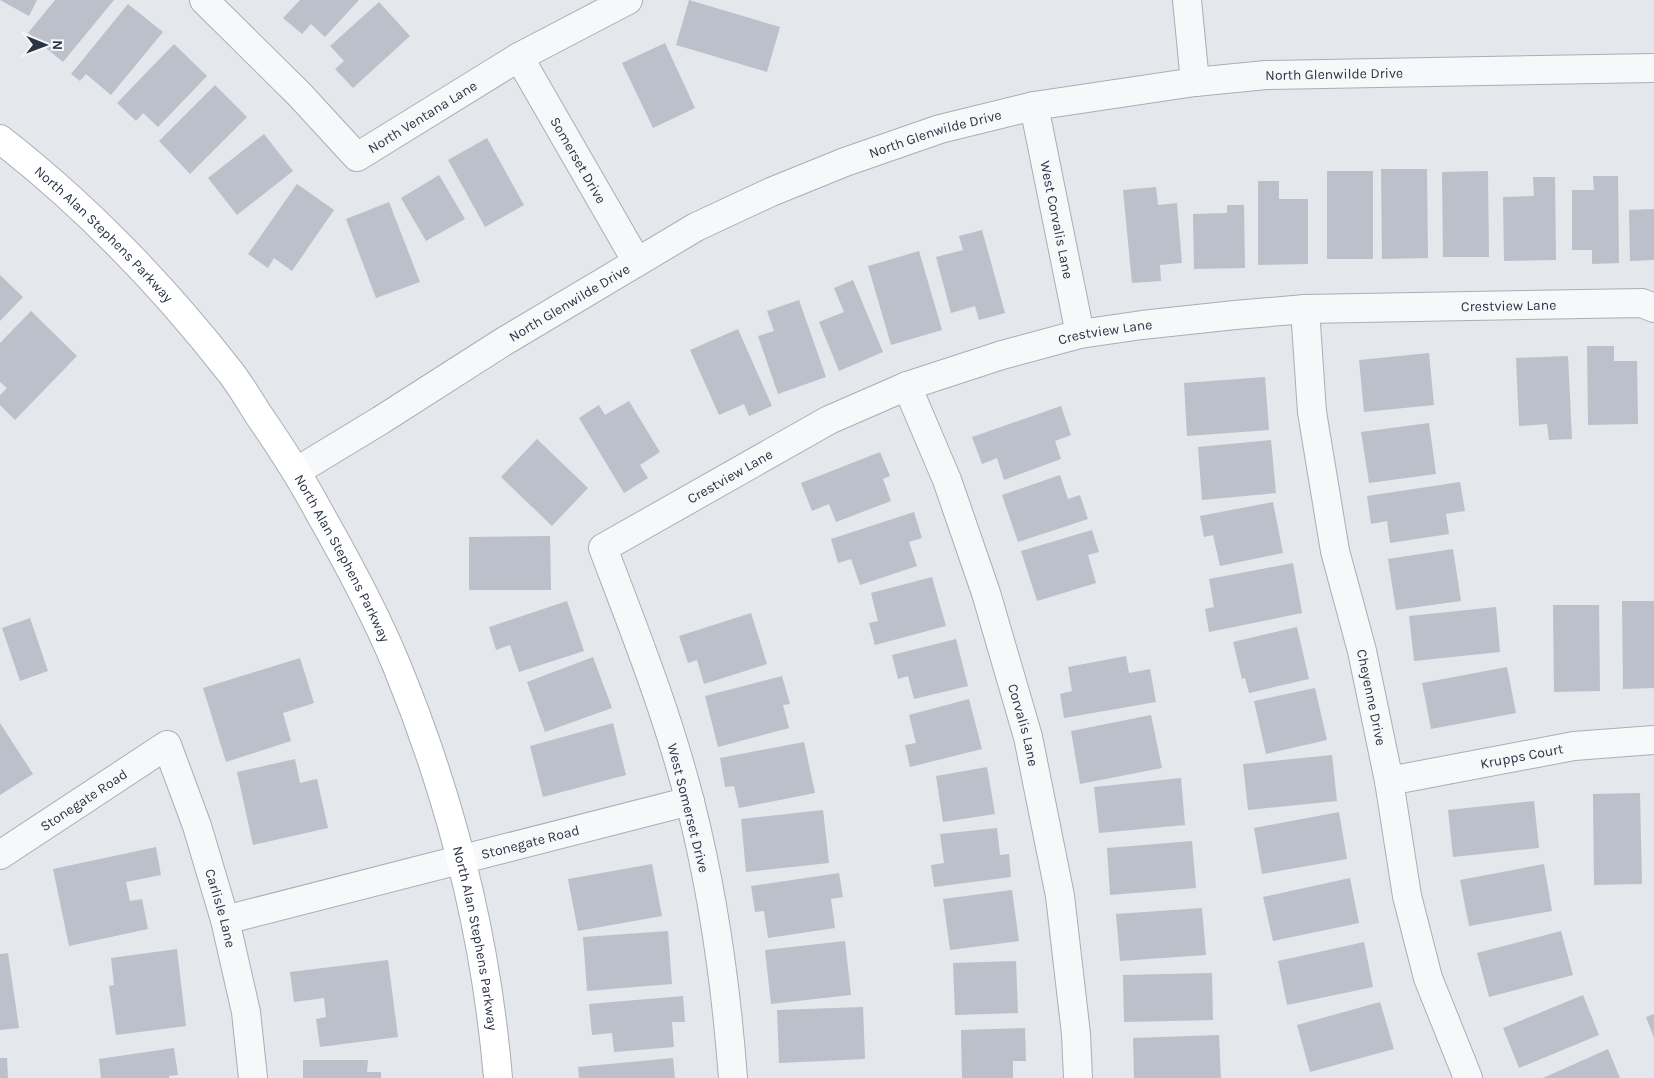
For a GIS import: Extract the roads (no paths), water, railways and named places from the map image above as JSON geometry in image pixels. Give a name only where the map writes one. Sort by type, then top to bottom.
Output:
[{"type":"street","name":"North Ventana Lane","points":[[204,0],[300,95],[358,157],[519,58],[628,0]]},
{"type":"street","points":[[1187,0],[1194,82]]},
{"type":"street","name":"Somerset Drive","points":[[519,58],[637,262]]},
{"type":"street","name":"North Glenwilde Drive","points":[[297,471],[382,420],[503,342],[696,227],[771,192],[844,162],[940,129],[1034,106],[1194,82],[1266,75],[1654,68]]},
{"type":"street","name":"West Corvalis Lane","points":[[1034,106],[1080,334]]},
{"type":"street","name":"North Alan Stephens Parkway","points":[[0,139],[29,161],[111,236],[169,299],[232,374],[297,471],[349,563],[396,663],[430,756],[462,859],[480,942],[496,1051],[498,1078]]},
{"type":"street","name":"Crestview Lane","points":[[603,548],[829,420],[907,386],[1002,354],[1080,334],[1142,325],[1304,309],[1642,303],[1654,308]]},
{"type":"street","name":"Cheyenne Drive","points":[[1304,309],[1312,412],[1335,551],[1362,651],[1389,781],[1407,896],[1428,978],[1459,1076]]},
{"type":"street","name":"Corvalis Lane","points":[[907,386],[947,480],[986,593],[1028,737],[1060,896],[1076,1034],[1078,1078]]},
{"type":"street","name":"West Somerset Drive","points":[[603,548],[652,677],[690,802],[712,906],[728,1014],[733,1078]]},
{"type":"street","name":"Krupps Court","points":[[1389,781],[1574,746],[1654,740]]},
{"type":"street","name":"Stonegate Road","points":[[0,855],[167,745]]},
{"type":"street","name":"Carlisle Lane","points":[[167,745],[197,826],[225,920],[246,1012],[253,1078]]},
{"type":"street","name":"Stonegate Road","points":[[225,920],[690,802]]}]
